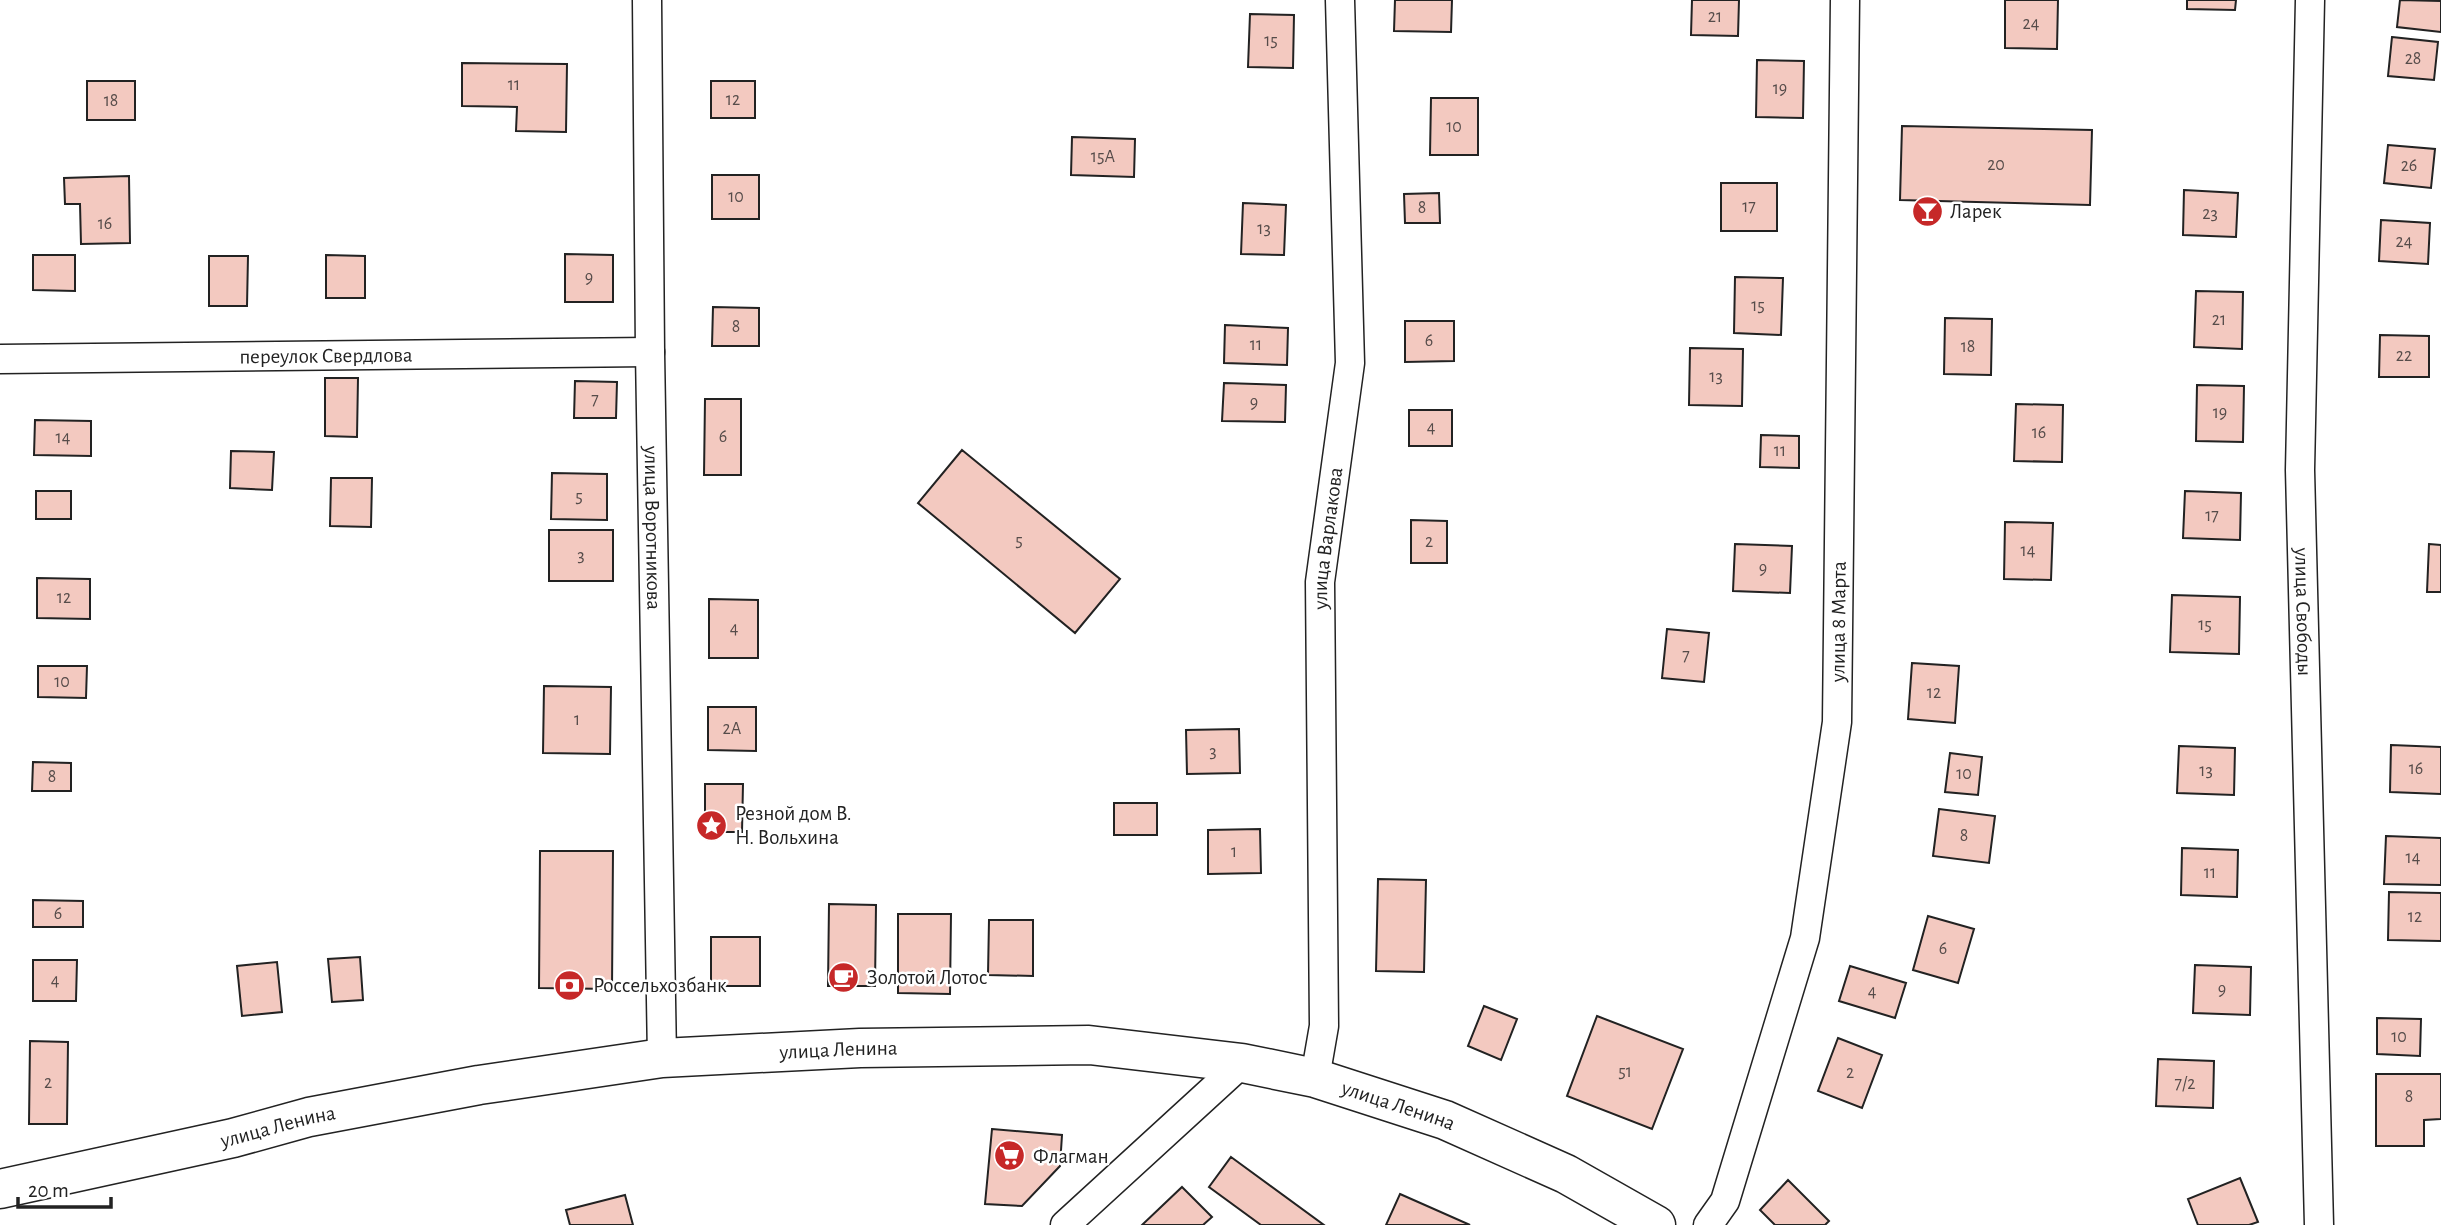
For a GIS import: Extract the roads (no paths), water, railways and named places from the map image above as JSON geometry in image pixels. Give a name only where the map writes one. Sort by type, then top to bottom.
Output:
[{"type":"main road","name":"улица Ленина","points":[[0,1189],[233,1138],[309,1117],[478,1085],[662,1058],[860,1048],[1089,1045],[1242,1063],[1315,1078],[1445,1120],[1566,1174],[1656,1225]]},
{"type":"street","name":"улица Воротникова","points":[[648,0],[650,352],[662,1058]]},
{"type":"street","name":"улица Варлакова","points":[[1315,1078],[1324,1026],[1320,582],[1350,363],[1340,0]]},
{"type":"street","name":"улица 8 Марта","points":[[1708,1225],[1725,1201],[1805,938],[1837,722],[1845,0]]},
{"type":"street","name":"улица Свободы","points":[[2310,0],[2300,470],[2319,1225]]},
{"type":"street","name":"переулок Свердлова","points":[[0,359],[650,352]]},
{"type":"street","points":[[1065,1225],[1242,1063]]},
{"type":"place","name":"Ларек","points":[[1927,211]]},
{"type":"place","name":"Резной дом В. Н. Вольхина","points":[[712,825]]},
{"type":"place","name":"Золотой Лотос","points":[[844,977]]},
{"type":"place","name":"Россельхозбанк","points":[[570,985]]},
{"type":"place","name":"Флагман","points":[[1010,1156]]}]
